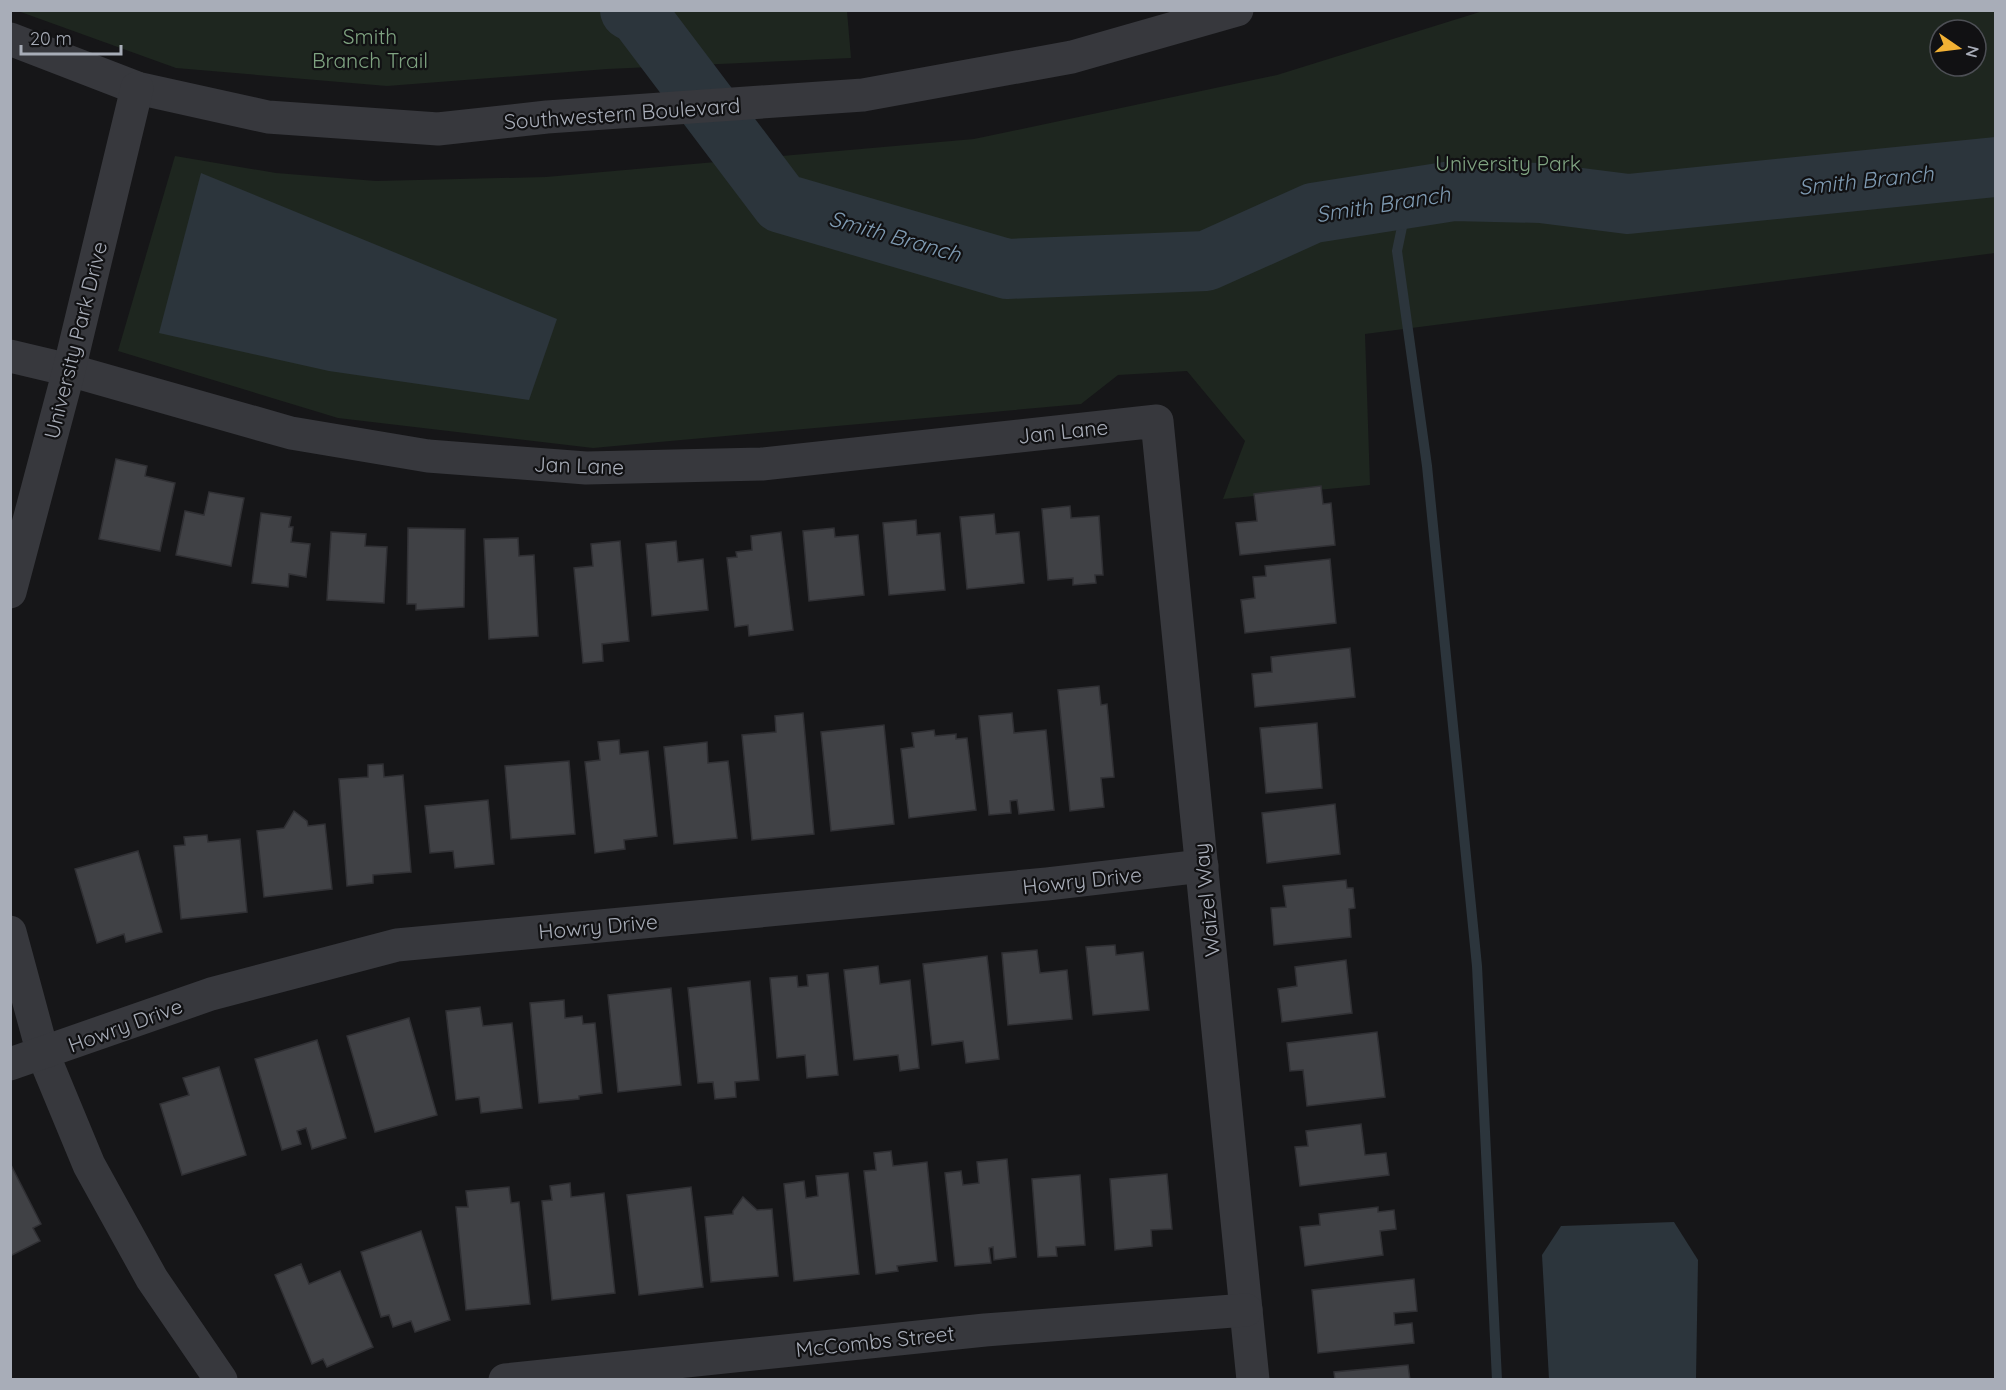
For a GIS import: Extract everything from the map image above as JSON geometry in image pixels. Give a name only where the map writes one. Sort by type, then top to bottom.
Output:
[{"type":"street","name":"Southwestern Boulevard","points":[[10,39],[137,88],[268,117],[438,129],[547,117],[863,95],[1072,57],[1149,22],[1237,10]]},
{"type":"street","name":"University Park Drive","points":[[10,592],[69,370],[137,88]]},
{"type":"street","name":"Jan Lane","points":[[10,356],[69,370],[291,433],[428,456],[586,468],[762,464],[1157,421]]},
{"type":"street","name":"Waizel Way","points":[[1157,421],[1253,1380]]},
{"type":"street","name":"Howry Drive","points":[[10,1064],[211,994],[397,945],[1047,884],[1203,866]]},
{"type":"street","points":[[10,932],[43,1054],[89,1165],[152,1279],[220,1380]]},
{"type":"street","name":"McCombs Street","points":[[505,1380],[985,1330],[1246,1310]]},
{"type":"green space","name":"Smith Branch Trail","points":[[18,11],[847,11],[851,58],[607,69],[387,86],[176,68]]},
{"type":"green space","name":"University Park","points":[[1483,11],[1995,11],[1995,253],[1365,334],[1370,485],[1223,499],[1245,441],[1187,371],[1118,375],[1081,404],[593,448],[338,418],[118,351],[175,156],[276,173],[376,181],[546,177],[974,139],[1277,75]]},
{"type":"shaded area","points":[[201,173],[557,319],[529,400],[329,371],[159,333]]},
{"type":"shaded area","points":[[1674,1222],[1698,1260],[1696,1379],[1549,1379],[1542,1255],[1561,1226]]},
{"type":"building","points":[[116,459],[147,466],[145,476],[175,483],[160,551],[99,539]]},
{"type":"building","points":[[1321,486],[1323,504],[1331,503],[1335,545],[1240,555],[1236,523],[1257,521],[1254,494]]},
{"type":"building","points":[[209,492],[244,498],[231,566],[176,555],[185,511],[204,515]]},
{"type":"building","points":[[1070,506],[1071,518],[1099,516],[1103,575],[1095,575],[1096,583],[1073,585],[1073,578],[1048,580],[1042,509]]},
{"type":"building","points":[[261,513],[291,517],[289,527],[293,527],[291,542],[310,544],[306,577],[289,574],[288,587],[252,583]]},
{"type":"building","points":[[994,514],[996,534],[1019,532],[1024,583],[967,589],[960,517]]},
{"type":"building","points":[[916,520],[917,535],[940,533],[945,590],[889,595],[883,523]]},
{"type":"building","points":[[408,528],[465,529],[464,607],[416,610],[416,604],[407,604]]},
{"type":"building","points":[[834,528],[835,537],[858,535],[864,595],[809,601],[803,531]]},
{"type":"building","points":[[331,532],[366,534],[365,546],[387,547],[384,603],[327,600]]},
{"type":"building","points":[[781,532],[793,630],[749,636],[748,625],[735,627],[727,558],[737,557],[736,552],[752,550],[751,536]]},
{"type":"building","points":[[518,538],[519,556],[534,555],[538,636],[489,639],[484,539]]},
{"type":"building","points":[[620,541],[629,641],[602,644],[603,661],[583,663],[574,568],[593,566],[591,544]]},
{"type":"building","points":[[676,541],[678,562],[703,559],[708,610],[652,616],[646,544]]},
{"type":"building","points":[[1330,559],[1336,623],[1245,633],[1241,600],[1255,598],[1253,577],[1266,576],[1265,566]]},
{"type":"building","points":[[1350,648],[1355,697],[1255,707],[1252,674],[1272,672],[1271,657]]},
{"type":"building","points":[[1099,686],[1101,705],[1107,704],[1114,777],[1101,778],[1104,807],[1070,811],[1058,690]]},
{"type":"building","points":[[803,713],[814,834],[752,840],[742,735],[776,732],[775,716]]},
{"type":"building","points":[[1012,713],[1014,733],[1046,730],[1054,810],[1019,814],[1017,800],[1010,801],[1011,813],[989,815],[979,716]]},
{"type":"building","points":[[1317,723],[1322,788],[1266,793],[1260,728]]},
{"type":"building","points":[[884,725],[894,824],[831,831],[821,732]]},
{"type":"building","points":[[934,730],[935,736],[956,734],[956,739],[967,738],[976,810],[909,818],[901,749],[914,747],[912,733]]},
{"type":"building","points":[[619,740],[620,754],[648,751],[657,836],[624,840],[625,849],[595,853],[585,762],[600,760],[598,742]]},
{"type":"building","points":[[707,742],[708,763],[728,761],[737,838],[674,844],[664,747]]},
{"type":"building","points":[[569,761],[575,834],[511,839],[505,766]]},
{"type":"building","points":[[383,764],[384,777],[403,775],[411,872],[373,875],[373,883],[347,886],[339,779],[368,777],[368,765]]},
{"type":"building","points":[[488,800],[494,864],[455,868],[453,851],[430,853],[425,806]]},
{"type":"building","points":[[1335,804],[1340,854],[1267,863],[1262,813]]},
{"type":"building","points":[[294,811],[307,821],[308,826],[325,824],[332,889],[264,897],[257,831],[284,828]]},
{"type":"building","points":[[207,835],[208,842],[240,839],[247,912],[181,919],[174,846],[185,845],[184,837]]},
{"type":"building","points":[[138,851],[162,932],[126,942],[124,934],[97,943],[75,869]]},
{"type":"building","points":[[1346,880],[1347,888],[1353,888],[1355,908],[1349,909],[1351,937],[1274,945],[1271,908],[1286,907],[1283,886]]},
{"type":"building","points":[[1115,945],[1116,955],[1143,952],[1149,1010],[1093,1015],[1086,947]]},
{"type":"building","points":[[1037,950],[1040,973],[1067,970],[1072,1019],[1008,1025],[1002,953]]},
{"type":"building","points":[[987,956],[999,1059],[966,1063],[963,1041],[932,1045],[923,964]]},
{"type":"building","points":[[1346,960],[1352,1013],[1282,1022],[1278,989],[1297,986],[1295,967]]},
{"type":"building","points":[[878,966],[880,984],[910,980],[919,1068],[900,1071],[898,1055],[854,1060],[844,970]]},
{"type":"building","points":[[828,973],[838,1075],[807,1078],[805,1055],[777,1058],[770,978],[797,976],[798,987],[808,986],[807,975]]},
{"type":"building","points":[[750,981],[759,1080],[735,1082],[736,1097],[715,1099],[713,1082],[698,1083],[688,988]]},
{"type":"building","points":[[671,988],[681,1085],[618,1092],[608,995]]},
{"type":"building","points":[[564,1000],[565,1018],[582,1016],[583,1024],[595,1023],[602,1093],[579,1096],[579,1099],[539,1103],[530,1003]]},
{"type":"building","points":[[480,1007],[483,1026],[512,1023],[522,1108],[481,1113],[479,1097],[456,1100],[446,1011]]},
{"type":"building","points":[[409,1018],[437,1115],[375,1132],[347,1036]]},
{"type":"building","points":[[1377,1032],[1385,1097],[1307,1106],[1303,1070],[1290,1071],[1287,1043]]},
{"type":"building","points":[[317,1040],[346,1138],[312,1149],[306,1128],[297,1131],[301,1144],[282,1150],[255,1059]]},
{"type":"building","points":[[219,1067],[246,1155],[182,1175],[160,1104],[189,1095],[183,1078]]},
{"type":"building","points":[[1361,1124],[1365,1155],[1386,1153],[1389,1175],[1300,1186],[1295,1147],[1308,1146],[1306,1131]]},
{"type":"building","points":[[891,1151],[893,1166],[927,1162],[937,1261],[897,1266],[898,1271],[876,1274],[864,1171],[876,1170],[874,1153]]},
{"type":"building","points":[[1007,1159],[1016,1257],[994,1260],[993,1247],[989,1248],[991,1263],[955,1266],[945,1173],[961,1171],[963,1185],[979,1183],[977,1162]]},
{"type":"building","points":[[10,1163],[41,1224],[33,1228],[40,1241],[10,1256]]},
{"type":"building","points":[[848,1173],[859,1274],[794,1281],[784,1184],[804,1181],[806,1198],[818,1196],[816,1176]]},
{"type":"building","points":[[1167,1174],[1172,1229],[1151,1230],[1152,1246],[1115,1250],[1110,1179]]},
{"type":"building","points":[[1080,1175],[1085,1245],[1056,1247],[1057,1256],[1038,1257],[1032,1179]]},
{"type":"building","points":[[570,1183],[571,1197],[604,1193],[615,1293],[552,1300],[542,1201],[552,1200],[550,1186]]},
{"type":"building","points":[[509,1187],[511,1203],[519,1202],[530,1304],[466,1310],[456,1207],[468,1207],[466,1191]]},
{"type":"building","points":[[691,1187],[703,1287],[639,1295],[627,1195]]},
{"type":"building","points":[[743,1197],[757,1210],[772,1209],[778,1276],[711,1282],[705,1217],[733,1214]]},
{"type":"building","points":[[1378,1207],[1378,1212],[1394,1210],[1396,1229],[1380,1231],[1383,1255],[1305,1266],[1300,1227],[1320,1225],[1319,1214]]},
{"type":"building","points":[[421,1231],[450,1320],[415,1332],[411,1321],[393,1327],[389,1315],[381,1317],[361,1252]]},
{"type":"building","points":[[301,1264],[309,1284],[340,1271],[373,1347],[327,1367],[323,1359],[312,1364],[275,1275]]},
{"type":"building","points":[[1414,1279],[1417,1311],[1394,1313],[1395,1325],[1412,1323],[1414,1343],[1318,1353],[1312,1290]]},
{"type":"building","points":[[1408,1365],[1410,1380],[1335,1380],[1334,1372]]},
{"type":"waterway","name":"Smith Branch","points":[[630,10],[639,15],[781,203],[1007,269],[1206,261],[1313,213],[1453,191],[1541,193],[1628,204],[1996,167]]},
{"type":"waterway","points":[[1408,198],[1397,251],[1427,466],[1477,966],[1497,1380]]}]
